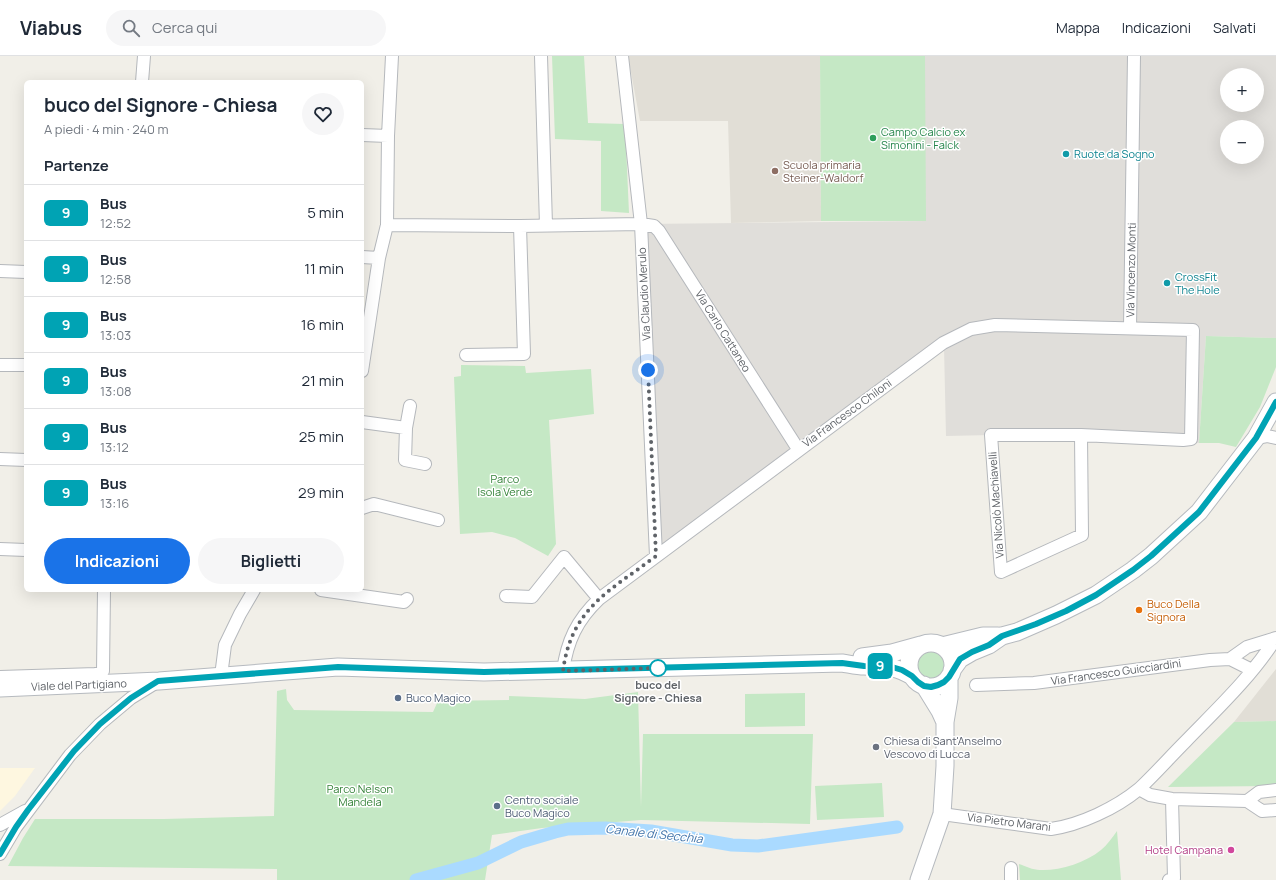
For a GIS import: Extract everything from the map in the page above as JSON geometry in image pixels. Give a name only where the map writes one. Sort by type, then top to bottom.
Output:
[{"type":"main road","points":[[842,663],[864,666],[892,667],[902,670],[918,681],[931,687],[944,682],[960,659],[972,652],[989,645],[1002,636],[1036,624],[1075,606],[1107,588],[1133,570],[1167,542],[1199,512],[1256,438],[1276,402]]},
{"type":"main road","points":[[942,646],[983,636],[1002,636]]},
{"type":"main road","points":[[842,663],[862,657],[892,653],[928,643],[935,643],[942,646],[951,656],[953,663],[945,722],[945,766],[942,814],[919,880]]},
{"type":"main road","points":[[921,646],[912,654],[909,665],[918,681],[940,711],[945,722]]},
{"type":"main road","name":"Viale del Partigiano","points":[[0,688],[158,681],[338,667],[484,672],[842,663]]},
{"type":"street","points":[[142,80],[144,56]]},
{"type":"street","points":[[364,358],[379,258],[387,225],[388,136],[392,56]]},
{"type":"street","points":[[541,56],[546,225]]},
{"type":"street","name":"Via Claudio Merulo","points":[[622,56],[641,224],[656,556]]},
{"type":"street","name":"Via Vincenzo Monti","points":[[1134,56],[1130,328],[1192,330],[1191,439],[1183,440]]},
{"type":"street","points":[[364,135],[388,136]]},
{"type":"street","name":"Via Carlo Cattaneo","points":[[387,225],[520,226],[641,224],[654,226],[660,230],[798,449]]},
{"type":"street","points":[[466,355],[524,354],[520,226]]},
{"type":"street","points":[[364,257],[379,258]]},
{"type":"street","points":[[0,271],[24,272]]},
{"type":"street","name":"Via Francesco Chiloni","points":[[563,671],[567,648],[573,633],[589,608],[599,599],[943,342],[971,329],[995,325],[1130,328]]},
{"type":"street","points":[[0,365],[24,365]]},
{"type":"street","points":[[410,406],[406,428],[405,460],[425,464]]},
{"type":"street","points":[[364,422],[406,428]]},
{"type":"street","name":"Via Nicolò Machiavelli","points":[[1081,435],[1082,535],[1001,572],[992,435],[1081,435],[1183,440]]},
{"type":"street","points":[[1256,438],[1267,436],[1276,438]]},
{"type":"street","points":[[0,459],[24,460]]},
{"type":"street","points":[[364,507],[374,504],[438,520]]},
{"type":"street","points":[[0,549],[24,550]]},
{"type":"street","points":[[506,596],[532,597],[564,557],[599,599]]},
{"type":"street","points":[[0,677],[96,674],[103,671],[104,592]]},
{"type":"street","points":[[221,676],[225,645],[253,592]]},
{"type":"street","points":[[335,592],[404,602],[407,599]]},
{"type":"street","points":[[1230,659],[1247,647],[1276,638]]},
{"type":"street","name":"Via Pietro Marani","points":[[942,814],[1055,829],[1082,821],[1103,811],[1138,789],[1227,699],[1266,653],[1276,638]]},
{"type":"street","name":"Via Francesco Guicciardini","points":[[976,685],[1034,683],[1210,660],[1230,659],[1252,670]]},
{"type":"street","points":[[0,854],[28,810],[70,755],[100,724],[131,698],[158,681]]},
{"type":"street","points":[[1138,789],[1150,795],[1172,799],[1247,801],[1262,811],[1276,810]]},
{"type":"street","points":[[1247,801],[1259,792],[1276,790]]},
{"type":"street","points":[[1169,880],[1174,878],[1172,799]]},
{"type":"street","points":[[0,825],[28,810]]},
{"type":"shaded area","name":"Scuola primaria Steiner-Waldorf","points":[[628,56],[820,56],[821,221],[731,223],[728,121],[640,121]]},
{"type":"shaded area","points":[[925,56],[1276,56],[1276,338],[1206,336],[1199,443],[1191,439],[991,435],[946,436],[944,347],[656,556],[641,224],[925,221]]},
{"type":"shaded area","points":[[1276,669],[1276,721],[1234,722]]},
{"type":"shaded area","points":[[0,768],[35,768],[15,796],[0,811]]},
{"type":"green space","points":[[552,56],[584,56],[588,123],[625,124],[629,213],[601,211],[601,141],[555,139]]},
{"type":"green space","name":"Campo Calcio ex Simonini - Falck","points":[[820,56],[925,56],[926,221],[821,221]]},
{"type":"green space","points":[[1206,336],[1276,338],[1276,367],[1260,407],[1236,447],[1219,443],[1199,443]]},
{"type":"green space","name":"Parco Isola Verde","points":[[461,365],[525,366],[526,373],[591,369],[594,414],[549,420],[556,544],[548,556],[515,538],[492,532],[460,534],[454,377],[461,376]]},
{"type":"green space","points":[[931,650],[942,654],[946,665],[942,676],[931,680],[920,676],[916,665],[920,654]]},
{"type":"green space","name":"Parco Nelson Mandela","points":[[286,689],[287,700],[294,710],[433,712],[438,701],[509,700],[509,696],[585,699],[638,692],[641,807],[643,734],[813,734],[810,824],[641,820],[542,828],[492,835],[485,880],[277,880],[277,869],[8,866],[35,819],[164,819],[274,816],[277,691]]},
{"type":"green space","points":[[805,693],[805,726],[745,727],[745,694]]},
{"type":"green space","points":[[1276,721],[1276,786],[1168,787],[1234,722]]},
{"type":"green space","points":[[882,783],[884,817],[817,820],[815,786]]},
{"type":"green space","points":[[1117,831],[1121,880],[1020,880],[1019,864],[1032,869],[1040,870],[1063,868],[1072,865],[1095,855],[1107,844]]},
{"type":"waterway","name":"Canale di Secchia","points":[[416,880],[478,863],[521,842],[568,829],[605,828],[651,831],[732,845],[758,846],[897,827]]},
{"type":"bus line","name":"9","points":[[0,854],[28,810],[70,755],[100,724],[131,698],[158,681],[338,667],[484,672],[842,663],[864,666],[892,667],[902,670],[924,686],[931,687],[938,685],[949,677],[960,659],[989,645],[1002,636],[1017,632],[1036,624],[1096,595],[1151,556],[1199,512],[1222,484],[1256,438],[1276,402]]},
{"type":"place","name":"Campo Calcio ex Simonini - Falck","points":[[873,138]]},
{"type":"place","name":"Ruote da Sogno","points":[[1066,154]]},
{"type":"place","name":"Scuola primaria Steiner-Waldorf","points":[[775,171]]},
{"type":"place","name":"CrossFit The Hole","points":[[1167,283]]},
{"type":"place","name":"Buco Della Signora","points":[[1139,610]]},
{"type":"place","name":"buco del Signore - Chiesa","points":[[658,668]]},
{"type":"place","name":"Buco Magico","points":[[398,698]]},
{"type":"place","name":"Chiesa di Sant'Anselmo Vescovo di Lucca","points":[[876,747]]},
{"type":"place","name":"Centro sociale Buco Magico","points":[[497,806]]},
{"type":"place","name":"Hotel Campana","points":[[1231,850]]},
{"type":"route","points":[[648,370],[656,556],[589,608],[573,633],[567,648],[563,671],[658,668]]}]
